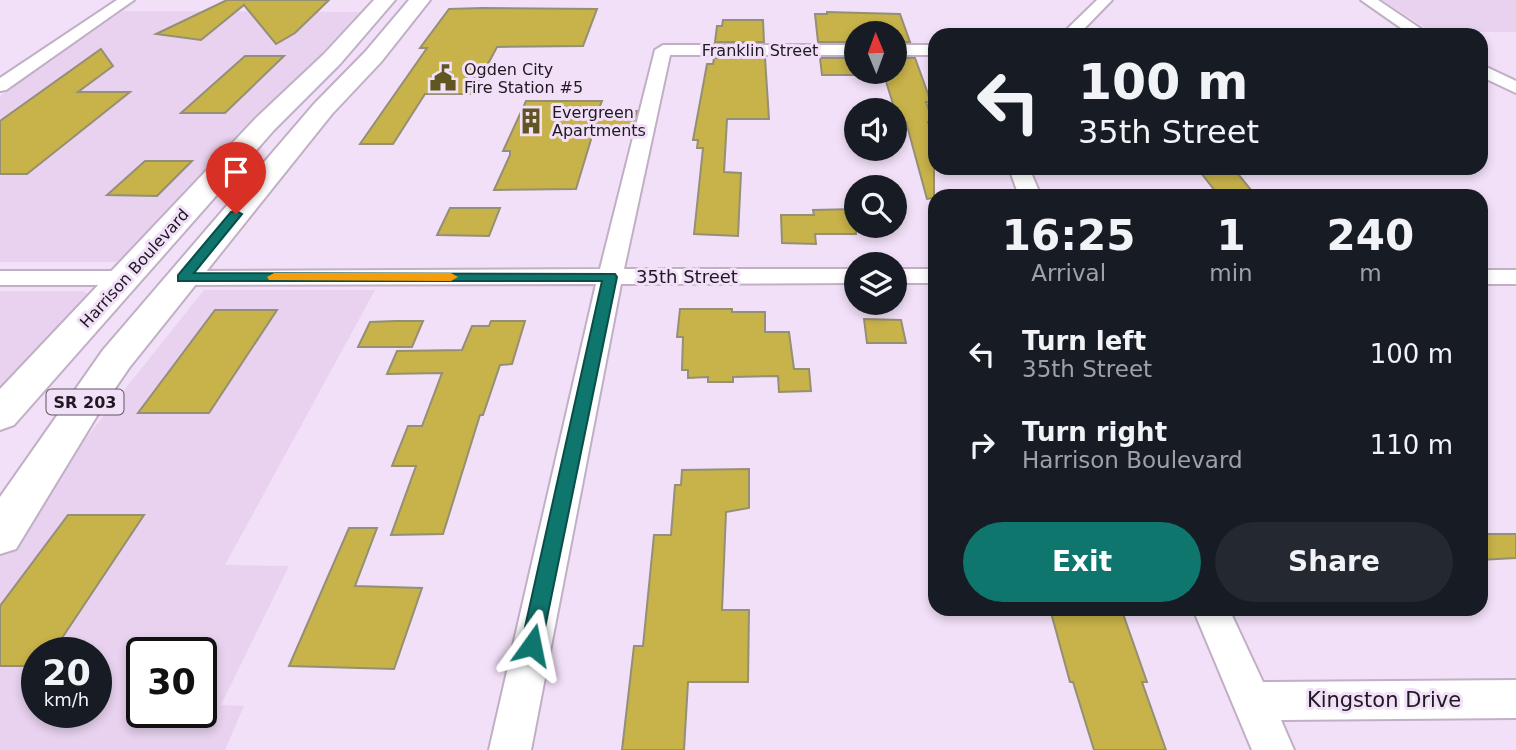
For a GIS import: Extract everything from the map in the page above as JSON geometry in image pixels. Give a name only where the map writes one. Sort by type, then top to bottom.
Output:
[{"type":"main road","name":"Harrison Boulevard","points":[[0,415],[265,124],[332,59],[385,0]]},
{"type":"main road","name":"SR 203","points":[[0,535],[89,396],[323,109],[373,57],[420,0]]},
{"type":"street","points":[[0,86],[127,0]]},
{"type":"street","points":[[1076,28],[1105,0]]},
{"type":"street","points":[[1368,0],[1411,28]]},
{"type":"street","name":"Franklin Street","points":[[610,277],[663,50],[844,50]]},
{"type":"street","points":[[907,50],[928,50]]},
{"type":"street","points":[[1488,74],[1516,88]]},
{"type":"street","points":[[907,276],[928,275]]},
{"type":"street","name":"35th Street","points":[[183,278],[844,276]]},
{"type":"street","points":[[510,750],[610,277]]},
{"type":"street","points":[[1488,277],[1516,277]]},
{"type":"street","points":[[0,278],[125,278]]},
{"type":"street","points":[[1214,616],[1273,750]]},
{"type":"street","name":"Kingston Drive","points":[[1252,701],[1516,699]]},
{"type":"shaded area","points":[[1382,0],[1516,0],[1516,32],[1488,32],[1488,28],[1426,28]]},
{"type":"shaded area","points":[[123,11],[360,12],[135,255],[116,262],[0,262],[0,96]]},
{"type":"shaded area","points":[[204,290],[375,290],[225,565],[289,566],[221,705],[244,706],[225,750],[0,750],[0,546]]},
{"type":"shaded area","points":[[0,291],[82,291],[90,294],[0,399]]},
{"type":"building","points":[[227,0],[329,0],[295,33],[276,44],[244,5],[201,40],[156,34]]},
{"type":"building","points":[[449,9],[597,9],[583,46],[497,47],[472,94],[425,94],[393,144],[360,144],[427,48],[420,48]]},
{"type":"building","points":[[815,14],[900,14],[902,21],[844,21],[844,42],[818,42]]},
{"type":"building","points":[[723,20],[763,20],[764,42],[715,42],[717,26],[722,26]]},
{"type":"building","points":[[101,49],[113,66],[78,92],[130,92],[27,174],[0,174],[0,121]]},
{"type":"building","points":[[245,56],[284,56],[225,113],[181,113]]},
{"type":"building","points":[[714,58],[765,58],[769,119],[727,119],[724,172],[741,173],[738,236],[694,234],[703,148],[697,148],[698,140],[693,140],[707,64],[713,64]]},
{"type":"building","points":[[820,58],[844,58],[844,75],[822,75]]},
{"type":"building","points":[[907,58],[915,58],[928,94],[928,175],[934,175],[934,189],[928,189],[928,199],[907,126],[907,98],[891,98],[887,84],[907,84]]},
{"type":"building","points":[[526,101],[602,101],[598,111],[637,111],[632,131],[593,133],[576,189],[494,190],[510,155],[510,151],[503,151]]},
{"type":"building","points":[[145,161],[192,161],[157,196],[107,195]]},
{"type":"building","points":[[1203,175],[1239,175],[1250,189],[1214,189]]},
{"type":"building","points":[[450,208],[500,208],[489,236],[437,235]]},
{"type":"building","points":[[844,209],[844,234],[815,234],[816,244],[782,243],[781,215],[814,215],[813,210]]},
{"type":"building","points":[[680,309],[765,312],[765,332],[789,332],[794,369],[809,369],[811,391],[779,392],[778,376],[733,377],[733,382],[708,382],[708,377],[688,378],[688,370],[682,370],[683,337],[677,337]]},
{"type":"building","points":[[215,310],[277,310],[209,413],[138,413]]},
{"type":"building","points":[[864,319],[901,320],[906,343],[867,343]]},
{"type":"building","points":[[423,321],[412,347],[358,347],[370,322]]},
{"type":"building","points":[[491,321],[525,321],[512,364],[500,365],[483,415],[480,415],[443,534],[391,535],[416,466],[392,466],[408,426],[422,426],[442,373],[387,374],[397,351],[462,350],[472,326],[489,326]]},
{"type":"building","points":[[749,469],[749,508],[726,512],[722,610],[749,610],[748,682],[688,682],[684,750],[622,750],[634,646],[643,646],[654,535],[671,535],[675,485],[681,485],[682,470]]},
{"type":"building","points":[[68,515],[144,515],[63,637],[21,637],[21,666],[0,666],[0,606]]},
{"type":"building","points":[[349,528],[377,528],[355,586],[422,588],[394,669],[289,666]]},
{"type":"building","points":[[1488,534],[1516,534],[1516,558],[1488,560]]},
{"type":"building","points":[[1052,616],[1124,616],[1147,682],[1142,682],[1166,750],[1094,750],[1073,682],[1070,682]]},
{"type":"slow traffic","points":[[274,277],[451,277]]},
{"type":"place","name":"Ogden City Fire Station #5","points":[[443,78]]},
{"type":"place","name":"Evergreen Apartments","points":[[531,121]]},
{"type":"route","points":[[236,214],[183,278],[610,277],[532,645]]}]
